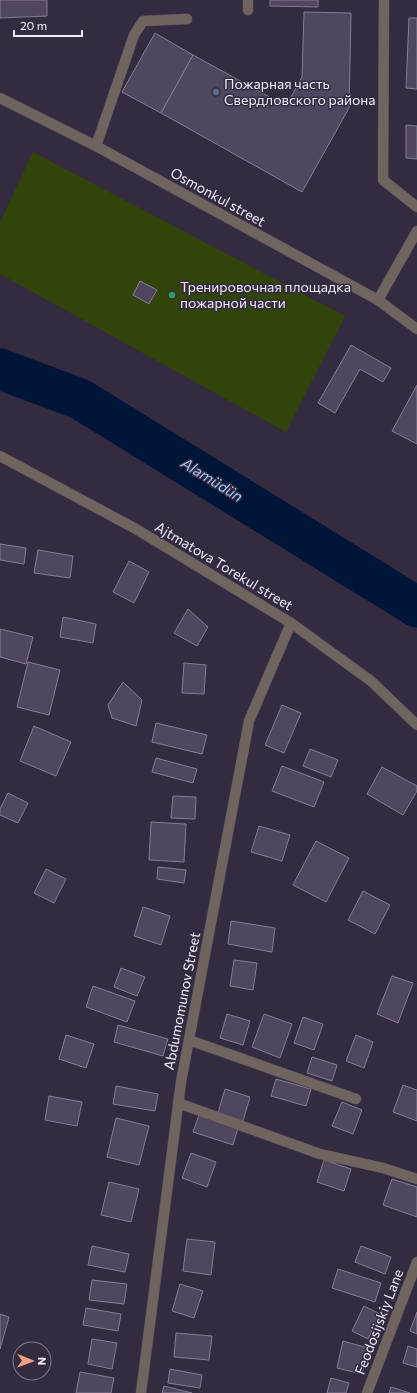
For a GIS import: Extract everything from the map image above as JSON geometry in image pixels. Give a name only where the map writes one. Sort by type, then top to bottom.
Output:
[{"type":"street","points":[[384,0],[383,180],[417,207]]},
{"type":"street","points":[[96,146],[134,35],[143,21],[187,19]]},
{"type":"street","name":"Osmonkul street","points":[[0,98],[96,146],[378,300],[417,328]]},
{"type":"street","points":[[378,300],[417,231]]},
{"type":"street","name":"Ajtmatova Torekul street","points":[[0,456],[136,529],[291,623],[372,681],[417,725]]},
{"type":"street","name":"Abdumomunov Street","points":[[141,1393],[178,1103],[249,721],[291,623]]},
{"type":"street","points":[[189,1040],[356,1099]]},
{"type":"street","points":[[178,1103],[320,1154],[383,1168],[417,1179]]},
{"type":"street","name":"Feodosijskiy Lane","points":[[367,1393],[417,1262]]},
{"type":"green space","name":"Тренировочная площадка пожарной части","points":[[33,152],[345,316],[286,432],[0,274],[0,222]]},
{"type":"building","points":[[0,0],[47,0],[47,16],[0,18]]},
{"type":"building","points":[[270,0],[318,0],[318,7],[270,6]]},
{"type":"building","name":"Пожарная часть Свердловского района","points":[[304,12],[351,13],[349,108],[302,192],[161,113],[193,55],[286,106],[302,77]]},
{"type":"building","points":[[409,18],[417,18],[417,89],[406,88]]},
{"type":"building","points":[[155,33],[193,55],[161,113],[122,92]]},
{"type":"building","points":[[406,125],[417,126],[417,159],[406,158]]},
{"type":"building","points":[[140,281],[157,290],[149,304],[133,295]]},
{"type":"building","points":[[351,345],[391,368],[383,382],[360,369],[335,413],[318,403]]},
{"type":"building","points":[[417,385],[417,444],[392,431]]},
{"type":"building","points":[[0,544],[26,548],[24,564],[0,560]]},
{"type":"building","points":[[38,550],[73,556],[70,578],[34,573]]},
{"type":"building","points":[[129,561],[149,572],[134,603],[113,592]]},
{"type":"building","points":[[188,609],[208,627],[197,646],[174,633]]},
{"type":"building","points":[[63,617],[96,624],[93,643],[60,637]]},
{"type":"building","points":[[0,629],[33,637],[26,664],[0,657]]},
{"type":"building","points":[[28,662],[60,670],[49,715],[17,707]]},
{"type":"building","points":[[184,663],[206,665],[204,694],[182,693]]},
{"type":"building","points":[[123,682],[142,700],[136,726],[112,718],[108,705]]},
{"type":"building","points":[[282,705],[301,713],[284,753],[265,745]]},
{"type":"building","points":[[156,723],[207,735],[202,754],[152,742]]},
{"type":"building","points":[[34,726],[71,742],[56,776],[20,761]]},
{"type":"building","points":[[310,749],[338,760],[331,777],[303,766]]},
{"type":"building","points":[[156,758],[197,769],[193,783],[152,772]]},
{"type":"building","points":[[282,766],[324,782],[314,807],[272,791]]},
{"type":"building","points":[[382,767],[417,786],[417,791],[403,815],[367,794]]},
{"type":"building","points":[[8,793],[28,803],[18,823],[0,815],[0,809]]},
{"type":"building","points":[[173,796],[196,797],[195,819],[171,818]]},
{"type":"building","points":[[151,822],[186,824],[184,862],[149,860]]},
{"type":"building","points":[[259,826],[290,835],[282,861],[251,852]]},
{"type":"building","points":[[316,841],[349,858],[326,902],[293,885]]},
{"type":"building","points":[[158,867],[186,870],[184,883],[157,879]]},
{"type":"building","points":[[46,869],[66,879],[54,903],[34,893]]},
{"type":"building","points":[[363,891],[390,905],[375,934],[348,920]]},
{"type":"building","points":[[143,907],[170,916],[161,945],[134,936]]},
{"type":"building","points":[[231,921],[275,928],[272,952],[228,944]]},
{"type":"building","points":[[234,960],[257,963],[253,990],[230,986]]},
{"type":"building","points":[[121,968],[145,977],[137,996],[114,987]]},
{"type":"building","points":[[392,976],[413,983],[398,1023],[377,1014]]},
{"type":"building","points":[[93,986],[135,1001],[127,1022],[86,1007]]},
{"type":"building","points":[[227,1014],[250,1021],[243,1045],[220,1038]]},
{"type":"building","points":[[264,1014],[292,1024],[280,1058],[252,1047]]},
{"type":"building","points":[[303,1017],[323,1024],[314,1050],[294,1043]]},
{"type":"building","points":[[118,1025],[168,1039],[163,1056],[114,1042]]},
{"type":"building","points":[[66,1035],[94,1044],[86,1068],[59,1059]]},
{"type":"building","points":[[356,1035],[373,1042],[364,1068],[346,1061]]},
{"type":"building","points":[[312,1057],[337,1065],[332,1081],[307,1073]]},
{"type":"building","points":[[276,1079],[311,1089],[306,1106],[271,1096]]},
{"type":"building","points":[[403,1085],[417,1090],[417,1121],[393,1112]]},
{"type":"building","points":[[116,1086],[158,1094],[155,1111],[113,1104]]},
{"type":"building","points":[[225,1089],[250,1097],[243,1121],[218,1113]]},
{"type":"building","points":[[49,1096],[82,1102],[77,1126],[45,1120]]},
{"type":"building","points":[[342,1102],[362,1110],[353,1134],[332,1126]]},
{"type":"building","points":[[199,1115],[238,1128],[233,1145],[193,1132]]},
{"type":"building","points":[[116,1118],[149,1126],[139,1165],[107,1157]]},
{"type":"building","points":[[191,1153],[216,1162],[207,1187],[182,1178]]},
{"type":"building","points":[[324,1160],[351,1169],[344,1191],[317,1182]]},
{"type":"building","points":[[392,1179],[417,1187],[417,1217],[383,1205]]},
{"type":"building","points":[[109,1182],[139,1189],[131,1222],[101,1215]]},
{"type":"building","points":[[187,1239],[215,1242],[211,1275],[183,1271]]},
{"type":"building","points":[[92,1246],[129,1254],[125,1272],[88,1265]]},
{"type":"building","points":[[361,1246],[391,1257],[385,1274],[355,1262]]},
{"type":"building","points":[[338,1269],[381,1283],[375,1302],[332,1288]]},
{"type":"building","points":[[92,1280],[127,1284],[124,1304],[89,1300]]},
{"type":"building","points":[[180,1284],[203,1291],[194,1318],[172,1311]]},
{"type":"building","points":[[364,1306],[380,1314],[368,1339],[352,1331]]},
{"type":"building","points":[[86,1308],[121,1314],[118,1331],[83,1325]]},
{"type":"building","points":[[417,1312],[417,1334],[410,1331]]},
{"type":"building","points":[[0,1314],[9,1317],[0,1349]]},
{"type":"building","points":[[176,1333],[212,1336],[209,1360],[174,1357]]},
{"type":"building","points":[[92,1339],[117,1343],[112,1369],[88,1364]]},
{"type":"building","points":[[343,1341],[368,1348],[362,1374],[337,1368]]},
{"type":"building","points":[[408,1346],[417,1349],[417,1367],[403,1363]]},
{"type":"building","points":[[170,1369],[202,1375],[200,1388],[168,1383]]},
{"type":"building","points":[[80,1372],[114,1378],[111,1393],[76,1393]]},
{"type":"building","points":[[331,1378],[349,1383],[346,1393],[327,1393]]},
{"type":"building","points":[[164,1386],[192,1393],[162,1393]]},
{"type":"building","points":[[391,1387],[410,1393],[389,1393]]},
{"type":"waterway","name":"Alamüdün","points":[[0,369],[80,399],[417,607]]},
{"type":"place","name":"Пожарная часть Свердловского района","points":[[216,92]]},
{"type":"place","name":"Тренировочная площадка пожарной части","points":[[172,295]]}]
